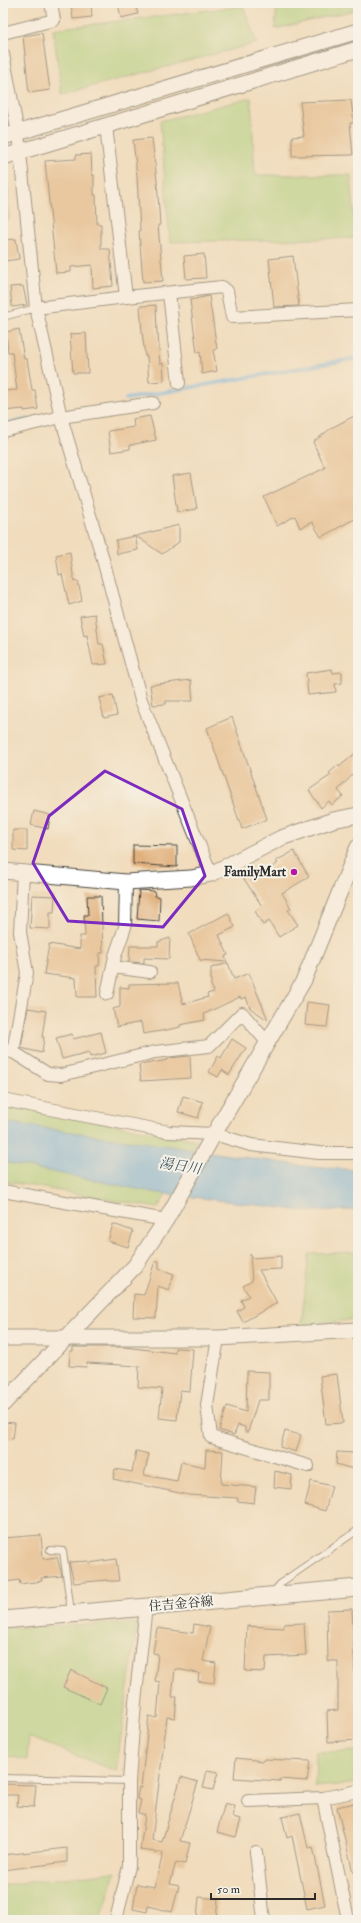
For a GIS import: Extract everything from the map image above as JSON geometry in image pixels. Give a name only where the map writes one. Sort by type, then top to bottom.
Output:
[{"type":"main road","name":"住吉金谷線","points":[[3,1620],[358,1588]]},
{"type":"street","points":[[3,33],[54,20],[51,3]]},
{"type":"street","points":[[3,137],[105,108],[358,31]]},
{"type":"street","points":[[3,157],[358,49]]},
{"type":"street","points":[[4,60],[18,133],[36,308],[61,417],[102,556],[141,700],[211,874]]},
{"type":"street","points":[[106,126],[126,297]]},
{"type":"street","points":[[36,308],[222,287],[228,291],[232,317],[358,310]]},
{"type":"street","points":[[169,293],[179,383]]},
{"type":"street","points":[[3,431],[61,417],[153,403]]},
{"type":"street","points":[[3,871],[126,882],[179,879],[211,874],[281,838],[333,820],[358,815]]},
{"type":"street","points":[[3,1404],[135,1266],[169,1215],[214,1134],[304,980],[358,847]]},
{"type":"street","points":[[23,872],[20,932],[27,973],[8,1051],[48,1074],[61,1075],[155,1052],[209,1046],[242,1013],[267,1042]]},
{"type":"street","points":[[107,994],[113,967],[125,927],[126,882]]},
{"type":"street","points":[[113,967],[150,972]]},
{"type":"street","points":[[3,1100],[169,1132],[214,1134],[251,1146],[319,1153],[358,1154]]},
{"type":"street","points":[[3,1191],[169,1215]]},
{"type":"street","points":[[3,1338],[218,1338],[331,1333],[358,1330]]},
{"type":"street","points":[[218,1338],[207,1405],[211,1437],[308,1466]]},
{"type":"street","points":[[116,1920],[129,1866],[129,1781],[135,1702],[146,1607]]},
{"type":"street","points":[[248,1801],[323,1798],[358,1791]]},
{"type":"street","points":[[323,1798],[348,1920]]},
{"type":"street","points":[[256,1852],[264,1920]]},
{"type":"lane","points":[[3,317],[36,308]]},
{"type":"lane","points":[[269,1596],[282,1582],[358,1530]]},
{"type":"lane","points":[[50,1550],[63,1551],[71,1614]]},
{"type":"lane","points":[[3,1778],[129,1781]]},
{"type":"highlighted area","points":[[105,771],[182,809],[205,876],[163,927],[68,921],[33,863],[49,816]]},
{"type":"green space","points":[[277,3],[357,3],[355,10],[275,29]]},
{"type":"green space","points":[[243,6],[257,43],[62,94],[53,29]]},
{"type":"green space","points":[[251,98],[255,175],[351,175],[356,238],[170,242],[160,121]]},
{"type":"green space","points":[[7,172],[9,220],[3,221],[3,174]]},
{"type":"green space","points":[[3,1104],[197,1140],[158,1208],[3,1181]]},
{"type":"green space","points":[[358,1252],[358,1319],[301,1326],[309,1254]]},
{"type":"green space","points":[[137,1623],[116,1771],[29,1737],[27,1760],[3,1755],[3,1628]]},
{"type":"green space","points":[[358,1751],[358,1783],[315,1787],[316,1752]]},
{"type":"green space","points":[[115,1872],[101,1920],[3,1920],[3,1885]]},
{"type":"water","name":"湯日川","points":[[3,1122],[312,1167],[358,1170],[358,1210],[306,1211],[152,1192],[3,1162]]},
{"type":"building","points":[[71,3],[91,3],[92,17],[73,19]]},
{"type":"building","points":[[118,3],[135,3],[138,14],[121,18]]},
{"type":"building","points":[[42,33],[50,90],[29,93],[23,36]]},
{"type":"building","points":[[351,100],[354,123],[350,123],[353,155],[292,156],[292,137],[304,136],[300,102]]},
{"type":"building","points":[[152,138],[157,181],[160,225],[158,225],[163,281],[143,282],[137,176],[133,140]]},
{"type":"building","points":[[91,154],[92,175],[94,175],[94,195],[96,195],[97,224],[101,224],[101,249],[110,249],[113,286],[93,288],[92,265],[71,267],[71,272],[56,273],[45,161],[76,159],[76,155]]},
{"type":"building","points":[[16,239],[19,259],[5,261],[3,240]]},
{"type":"building","points":[[204,254],[206,278],[186,279],[184,256]]},
{"type":"building","points":[[293,256],[299,306],[274,307],[269,259]]},
{"type":"building","points":[[23,286],[27,305],[12,307],[10,287]]},
{"type":"building","points":[[209,296],[217,349],[213,350],[217,371],[202,374],[200,352],[197,353],[190,300]]},
{"type":"building","points":[[156,305],[160,364],[163,363],[164,381],[149,382],[140,306]]},
{"type":"building","points":[[19,329],[24,359],[27,359],[32,390],[35,390],[38,409],[3,411],[3,391],[17,390],[12,352],[8,352],[6,332]]},
{"type":"building","points":[[86,333],[88,373],[73,373],[70,334]]},
{"type":"building","points":[[358,414],[358,517],[321,537],[312,522],[300,528],[295,516],[277,526],[264,497],[325,468],[313,442],[333,427]]},
{"type":"building","points":[[150,416],[156,440],[130,445],[130,449],[111,452],[108,431],[134,427],[133,419]]},
{"type":"building","points":[[191,473],[197,509],[177,512],[172,476]]},
{"type":"building","points":[[179,525],[179,542],[162,554],[136,536]]},
{"type":"building","points":[[135,536],[138,550],[117,554],[116,540]]},
{"type":"building","points":[[70,552],[74,582],[78,581],[82,601],[69,605],[62,574],[59,575],[56,555]]},
{"type":"building","points":[[95,614],[99,644],[103,644],[107,664],[93,665],[87,635],[84,636],[80,616]]},
{"type":"building","points":[[332,669],[333,673],[342,672],[342,683],[335,684],[336,692],[308,695],[306,673]]},
{"type":"building","points":[[191,680],[193,701],[166,701],[166,704],[153,705],[150,685]]},
{"type":"building","points":[[113,695],[117,715],[104,718],[99,698]]},
{"type":"building","points":[[232,717],[267,819],[242,829],[207,728]]},
{"type":"building","points":[[358,751],[358,769],[338,790],[343,796],[332,805],[329,801],[321,808],[309,790],[331,775],[329,773],[338,765],[339,767]]},
{"type":"building","points":[[34,811],[50,815],[48,829],[31,825]]},
{"type":"building","points":[[13,830],[27,830],[27,851],[13,850]]},
{"type":"building","points":[[133,845],[177,846],[177,867],[133,864]]},
{"type":"building","points":[[294,851],[309,877],[282,893],[291,908],[288,910],[298,925],[279,937],[269,921],[263,925],[255,911],[262,906],[240,873],[251,867],[257,877],[278,863],[276,861]]},
{"type":"building","points":[[139,890],[154,891],[155,896],[160,897],[159,921],[137,919]]},
{"type":"building","points":[[32,895],[55,896],[54,912],[50,912],[50,929],[30,928]]},
{"type":"building","points":[[87,896],[101,896],[103,953],[100,953],[99,966],[96,966],[97,997],[77,997],[76,978],[44,974],[49,944],[80,949],[80,936],[85,936],[84,915],[88,915]]},
{"type":"building","points":[[228,913],[235,927],[219,935],[228,955],[225,956],[227,962],[200,960],[189,934]]},
{"type":"building","points":[[170,938],[169,959],[144,958],[144,963],[129,962],[130,946],[158,946],[158,942]]},
{"type":"building","points":[[228,963],[234,979],[249,973],[268,1020],[250,1008],[246,997],[241,999],[240,997],[204,1014],[205,1020],[180,1025],[180,1027],[143,1034],[141,1022],[117,1027],[113,1009],[120,1007],[120,987],[129,988],[129,984],[178,983],[183,1004],[208,997],[207,994],[214,992],[211,985],[211,968]]},
{"type":"building","points":[[307,1002],[330,1005],[327,1027],[305,1025]]},
{"type":"building","points":[[28,1008],[46,1011],[42,1037],[44,1037],[42,1053],[21,1048]]},
{"type":"building","points":[[101,1032],[106,1053],[90,1057],[89,1052],[62,1059],[56,1038],[72,1034],[73,1039]]},
{"type":"building","points":[[232,1039],[246,1048],[229,1075],[222,1070],[218,1077],[209,1072],[218,1056],[221,1058]]},
{"type":"building","points":[[190,1056],[191,1078],[141,1081],[139,1065],[168,1060],[168,1058]]},
{"type":"building","points":[[183,1096],[203,1102],[198,1118],[178,1112]]},
{"type":"building","points":[[113,1224],[133,1231],[128,1247],[108,1241]]},
{"type":"building","points":[[250,1254],[252,1258],[281,1256],[281,1269],[259,1270],[277,1303],[243,1322],[237,1311],[244,1307],[241,1300],[249,1296],[243,1286],[252,1281]]},
{"type":"building","points":[[155,1261],[159,1261],[159,1269],[174,1274],[169,1290],[158,1286],[156,1318],[133,1317],[134,1294],[144,1295]]},
{"type":"building","points":[[73,1347],[124,1347],[175,1353],[175,1348],[193,1349],[190,1391],[180,1390],[177,1420],[159,1418],[162,1389],[138,1387],[139,1366],[87,1363],[86,1367],[69,1366],[70,1351],[73,1351]]},
{"type":"building","points":[[247,1371],[269,1372],[269,1400],[258,1400],[248,1432],[245,1432],[245,1427],[238,1425],[234,1435],[219,1430],[227,1406],[246,1412]]},
{"type":"building","points":[[337,1374],[343,1423],[326,1424],[320,1376]]},
{"type":"building","points":[[3,1422],[15,1423],[13,1439],[3,1438]]},
{"type":"building","points":[[285,1431],[301,1435],[296,1452],[280,1447]]},
{"type":"building","points":[[206,1450],[223,1451],[221,1484],[256,1487],[254,1503],[237,1501],[238,1498],[189,1495],[113,1479],[115,1469],[132,1472],[136,1451],[149,1454],[144,1475],[177,1481],[181,1462],[205,1467]]},
{"type":"building","points":[[337,1452],[354,1453],[353,1469],[336,1464]]},
{"type":"building","points":[[275,1471],[292,1475],[291,1489],[274,1487]]},
{"type":"building","points":[[311,1481],[332,1486],[325,1511],[305,1505]]},
{"type":"building","points":[[41,1535],[43,1559],[57,1557],[62,1576],[41,1578],[42,1581],[20,1584],[19,1580],[6,1582],[3,1538]]},
{"type":"building","points":[[116,1559],[119,1581],[107,1580],[74,1583],[69,1562],[89,1561],[89,1563]]},
{"type":"building","points":[[352,1609],[355,1676],[358,1676],[358,1740],[328,1742],[327,1711],[338,1710],[338,1661],[328,1661],[327,1610]]},
{"type":"building","points":[[304,1623],[306,1655],[266,1657],[265,1672],[245,1671],[247,1626],[284,1628],[284,1624]]},
{"type":"building","points":[[194,1624],[210,1627],[203,1661],[216,1663],[214,1683],[198,1681],[199,1673],[175,1669],[172,1697],[177,1697],[175,1718],[167,1717],[152,1840],[162,1842],[181,1777],[198,1782],[180,1841],[190,1843],[185,1864],[176,1862],[170,1884],[179,1886],[172,1912],[148,1906],[147,1912],[133,1909],[137,1884],[155,1887],[163,1853],[140,1850],[145,1815],[138,1813],[141,1800],[137,1799],[139,1787],[141,1788],[149,1716],[157,1718],[160,1682],[155,1681],[158,1654],[153,1653],[157,1628],[193,1633]]},
{"type":"building","points":[[71,1670],[107,1688],[100,1704],[63,1687]]},
{"type":"building","points":[[236,1758],[264,1761],[264,1759],[310,1761],[307,1781],[234,1778]]},
{"type":"building","points":[[207,1770],[218,1772],[213,1790],[203,1788]]},
{"type":"building","points":[[3,1784],[36,1785],[34,1807],[17,1806],[18,1795],[3,1795]]},
{"type":"building","points":[[225,1803],[235,1806],[232,1817],[241,1819],[236,1837],[217,1832]]},
{"type":"building","points":[[355,1803],[358,1818],[358,1872],[353,1872],[337,1807]]},
{"type":"building","points":[[300,1813],[308,1848],[313,1847],[325,1905],[307,1909],[292,1836],[287,1838],[282,1817]]},
{"type":"building","points":[[67,1848],[67,1862],[3,1870],[3,1855]]},
{"type":"building","points":[[199,1897],[218,1899],[216,1919],[197,1918]]},
{"type":"waterway","points":[[126,399],[358,358]]},
{"type":"waterway","points":[[3,425],[28,419]]},
{"type":"place","name":"FamilyMart","points":[[294,872]]}]
